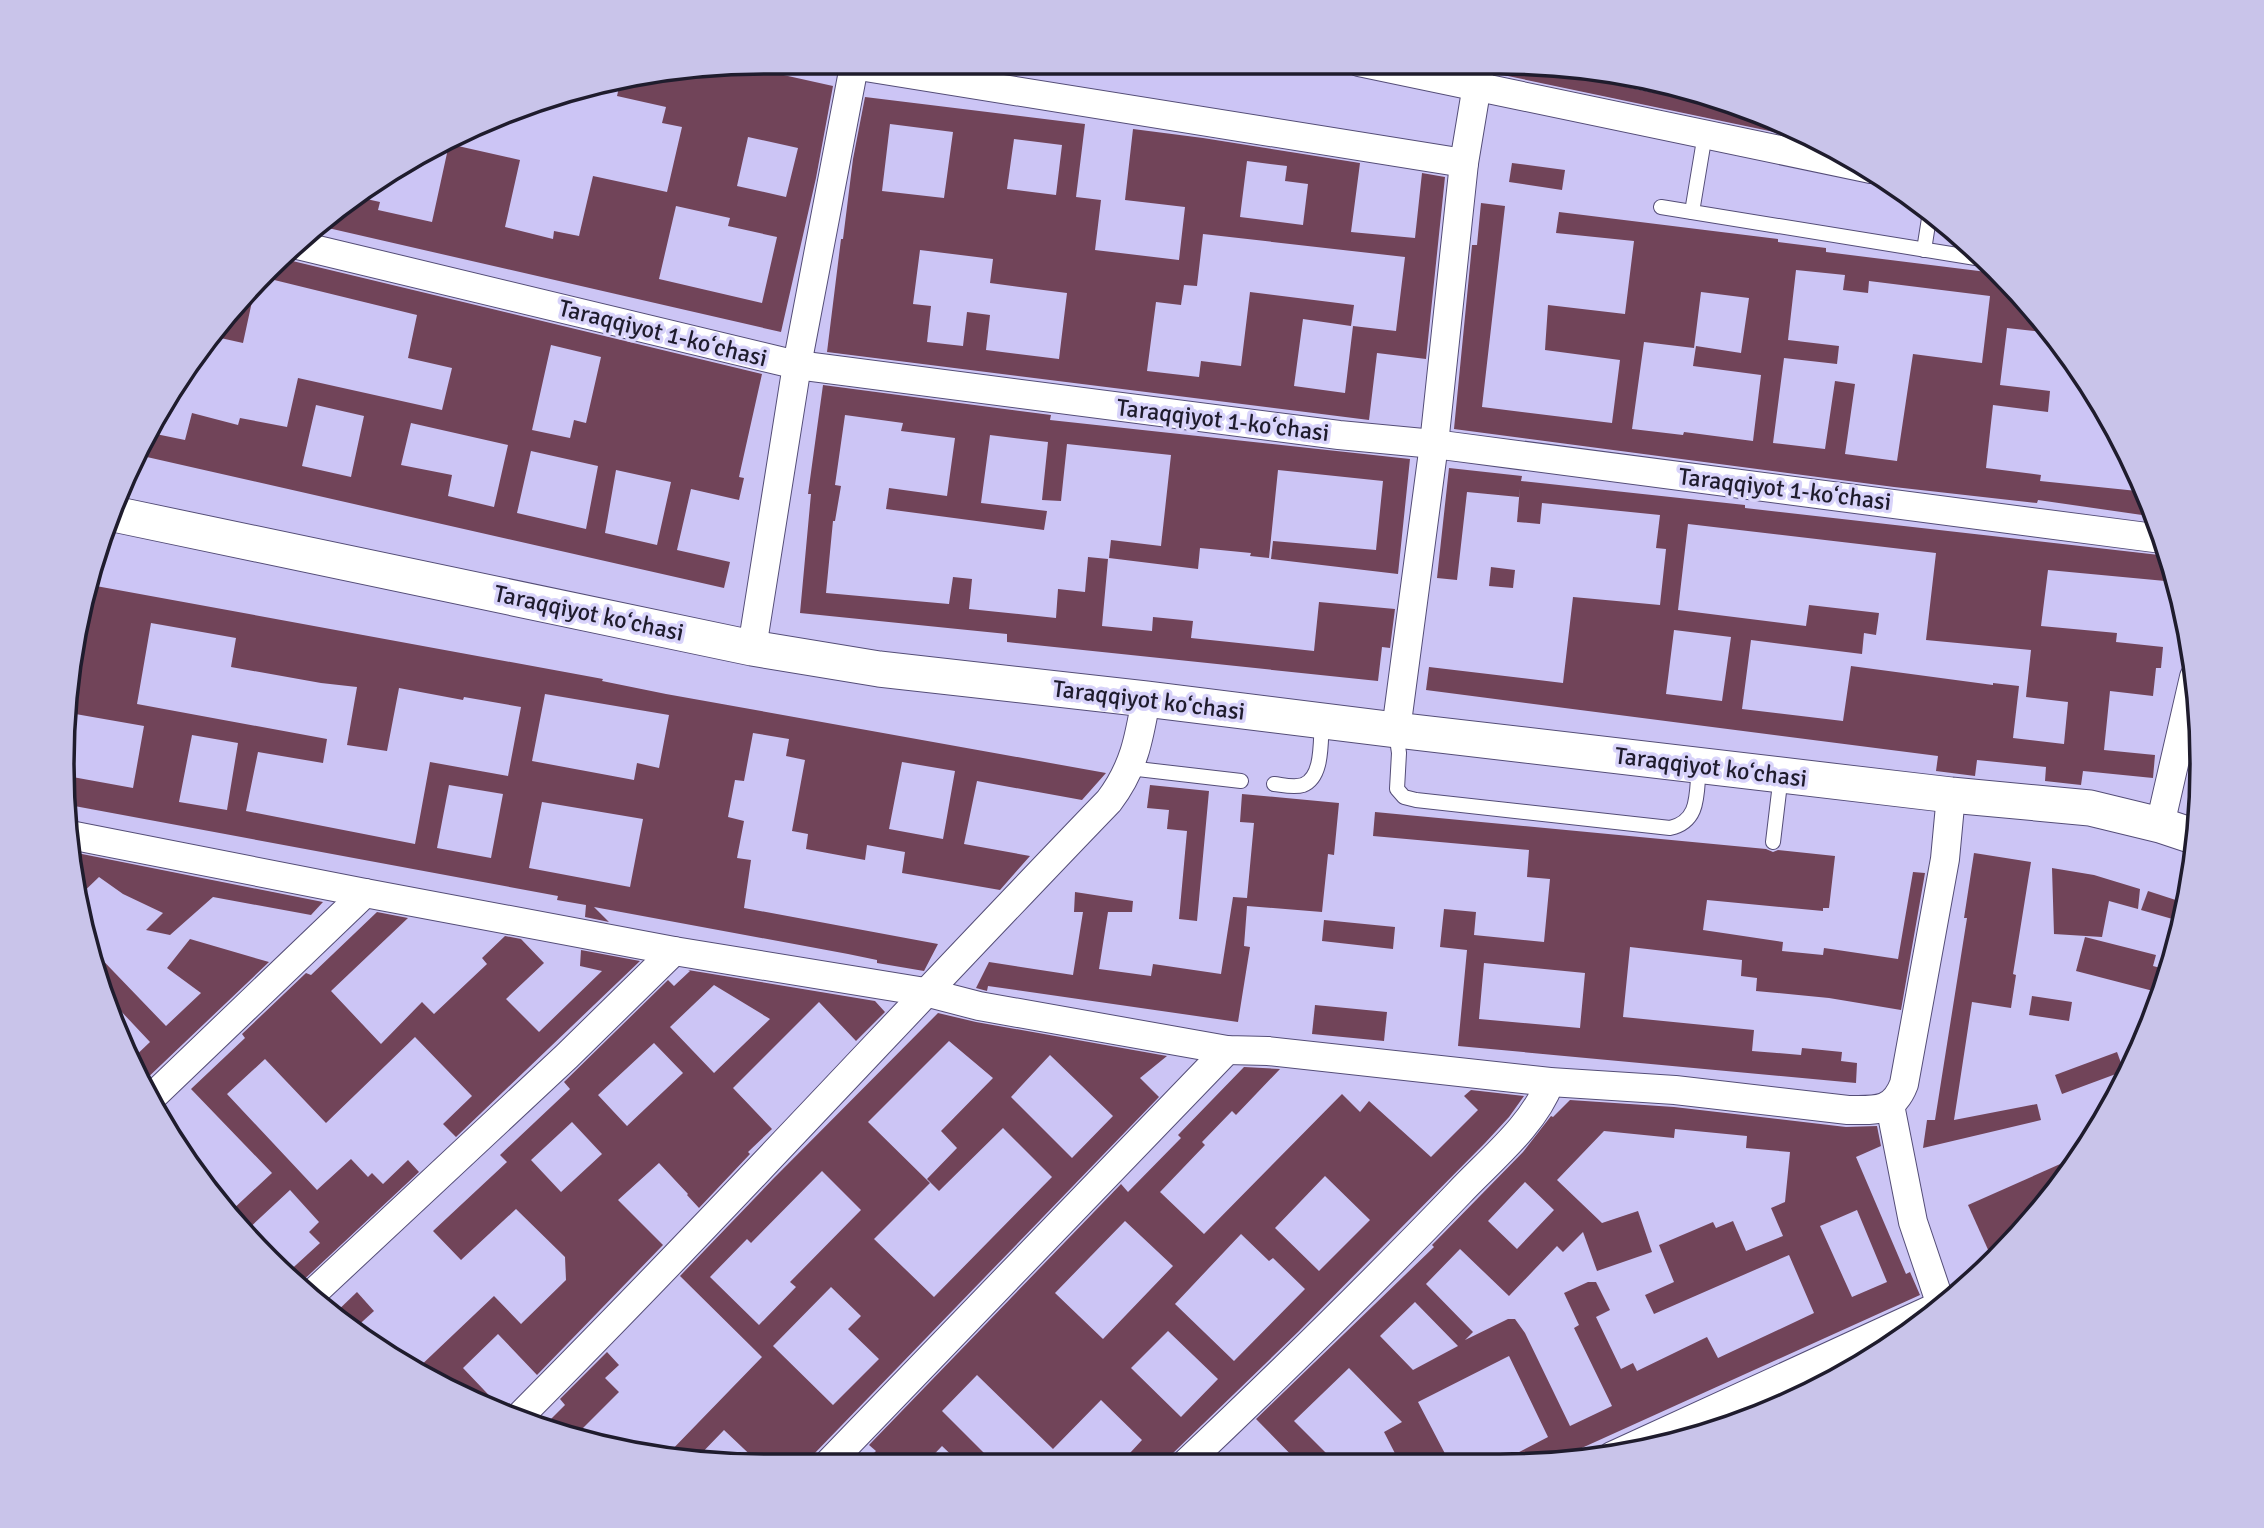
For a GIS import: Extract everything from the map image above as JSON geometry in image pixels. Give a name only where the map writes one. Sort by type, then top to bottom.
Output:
[{"type":"street","points":[[752,648],[797,365],[855,73]]},
{"type":"street","points":[[900,73],[1464,163]]},
{"type":"street","points":[[1396,730],[1434,443],[1464,163],[1478,73],[1703,146],[1844,165]]},
{"type":"street","name":"Taraqqiyot 1-koʻchasi","points":[[307,247],[797,365],[1339,435],[1434,443],[2152,537]]},
{"type":"street","name":"Taraqqiyot koʻchasi","points":[[120,515],[752,648],[879,669],[1951,795],[2090,808],[2187,834]]},
{"type":"street","points":[[524,1411],[805,1122],[925,992],[1109,801],[1122,783],[1137,749],[1146,699]]},
{"type":"street","points":[[2160,825],[2188,704]]},
{"type":"street","points":[[77,836],[674,951],[925,992],[979,1006],[1227,1050],[1268,1051],[1549,1082],[1675,1090],[1848,1110],[1873,1110],[1899,1099],[1905,1084],[1945,859],[1951,795]]},
{"type":"street","points":[[157,1092],[365,893]]},
{"type":"street","points":[[317,1290],[567,1056],[674,951]]},
{"type":"street","points":[[838,1454],[1227,1050]]},
{"type":"street","points":[[1195,1454],[1407,1247],[1517,1131],[1544,1096],[1549,1082]]},
{"type":"street","points":[[1890,1105],[1913,1222],[1938,1297]]},
{"type":"street","points":[[1655,1437],[1907,1322]]},
{"type":"lane","points":[[1692,212],[1703,146]]},
{"type":"lane","points":[[1661,207],[1925,243],[1964,254]]},
{"type":"lane","points":[[1925,243],[1928,223]]},
{"type":"lane","points":[[1274,784],[1293,787],[1304,785],[1312,779],[1317,770],[1322,721]]},
{"type":"lane","points":[[1396,730],[1399,754],[1397,789],[1404,797],[1429,802],[1670,828],[1682,825],[1690,819],[1695,808],[1699,766]]},
{"type":"lane","points":[[1129,768],[1241,780]]},
{"type":"lane","points":[[1773,842],[1781,775]]},
{"type":"building","points":[[774,73],[833,86],[816,178],[781,332],[329,228],[367,199],[380,202],[378,210],[432,222],[447,151],[457,146],[520,160],[505,227],[553,239],[554,231],[579,236],[593,176],[667,192],[682,127],[662,123],[666,107],[617,96],[619,89],[629,87],[719,75]],"holes":[[[748,137],[798,148],[786,197],[737,186]],[[676,206],[730,218],[728,226],[777,237],[762,303],[659,279]]]},
{"type":"building","points":[[1503,75],[1587,79],[1675,96],[1722,110],[1780,133]]},
{"type":"building","points":[[865,97],[1085,124],[1076,197],[1101,200],[1095,250],[1179,260],[1185,207],[1125,200],[1133,129],[1360,163],[1351,232],[1415,238],[1422,173],[1445,177],[1426,359],[1377,353],[1369,420],[827,352],[853,159]],"holes":[[[890,124],[953,132],[944,198],[882,191]],[[1014,139],[1062,145],[1056,195],[1007,189]],[[1247,161],[1287,166],[1285,181],[1308,184],[1303,225],[1240,217]],[[1203,234],[1405,257],[1396,331],[1353,326],[1345,393],[1294,386],[1303,319],[1351,326],[1354,305],[1250,292],[1241,366],[1201,361],[1199,377],[1147,371],[1156,302],[1181,305],[1184,285],[1197,286]],[[920,250],[993,259],[990,283],[1067,293],[1059,359],[986,350],[990,315],[967,312],[963,346],[927,342],[931,306],[913,304]]]},
{"type":"building","points":[[1512,163],[1565,170],[1562,190],[1509,182]]},
{"type":"building","points":[[1481,203],[1505,206],[1482,407],[1612,423],[1620,360],[1545,350],[1548,305],[1625,314],[1634,241],[1556,233],[1559,212],[1778,239],[1778,242],[1826,248],[1826,252],[1983,272],[2038,331],[2007,328],[2000,385],[2050,391],[2048,412],[1993,405],[1986,468],[2041,475],[2040,481],[2134,491],[2144,515],[2038,500],[2037,503],[1894,487],[1454,429],[1472,245],[1477,245]],"holes":[[[1796,270],[1845,275],[1843,290],[1868,293],[1869,281],[1990,296],[1982,363],[1913,354],[1897,461],[1845,454],[1855,384],[1835,381],[1825,449],[1773,443],[1784,358],[1837,364],[1839,346],[1788,340]],[[1701,292],[1749,298],[1741,353],[1696,346],[1693,366],[1761,375],[1753,441],[1684,432],[1683,435],[1632,429],[1644,342],[1694,348]]]},
{"type":"building","points":[[292,261],[762,374],[739,477],[744,478],[739,500],[691,489],[677,550],[730,562],[724,588],[146,457],[158,434],[185,440],[192,413],[238,425],[240,418],[287,427],[298,378],[442,410],[452,368],[408,358],[417,315],[273,280]],"holes":[[[551,345],[601,357],[586,423],[574,420],[570,438],[532,430]],[[316,405],[364,416],[351,477],[302,466]],[[411,423],[508,445],[494,507],[448,496],[452,475],[401,465]],[[531,451],[598,466],[586,529],[517,513]],[[616,470],[671,482],[657,545],[605,533]]]},
{"type":"building","points":[[252,302],[243,343],[221,338]]},
{"type":"building","points":[[823,385],[1051,415],[1050,420],[1410,459],[1398,574],[1271,559],[1273,541],[1376,550],[1383,481],[1278,470],[1269,558],[1250,556],[1251,553],[1200,548],[1198,569],[1109,558],[1111,540],[1161,546],[1171,455],[1067,444],[1061,501],[1042,500],[1048,442],[990,435],[981,503],[1047,511],[1044,530],[886,509],[889,488],[947,496],[955,438],[901,431],[903,423],[845,415],[835,485],[841,486],[833,521],[826,593],[949,604],[953,577],[972,579],[969,609],[1056,618],[1058,589],[1085,592],[1088,557],[1108,559],[1102,626],[1152,631],[1153,617],[1193,621],[1191,638],[1314,651],[1319,602],[1395,609],[1390,648],[1382,647],[1378,681],[1007,642],[1007,634],[800,613],[811,494],[808,494]]},
{"type":"building","points":[[1449,468],[1522,476],[1521,481],[2158,555],[2166,581],[2048,570],[2041,626],[2117,633],[2116,642],[2163,647],[2161,668],[2156,668],[2153,696],[2110,691],[2104,750],[2155,755],[2153,778],[2083,771],[2081,785],[2045,781],[2046,767],[1977,760],[1975,776],[1936,771],[1938,756],[1426,690],[1429,667],[1563,683],[1573,597],[1660,605],[1666,549],[1656,548],[1660,515],[1542,503],[1540,524],[1517,522],[1520,487],[1519,497],[1467,492],[1457,580],[1437,578]],"holes":[[[1688,524],[1936,553],[1926,640],[2031,650],[2026,697],[2068,702],[2064,744],[2013,738],[2019,686],[1851,666],[1843,721],[1742,709],[1751,640],[1862,654],[1864,633],[1876,635],[1879,613],[1809,605],[1806,626],[1678,610]],[[1674,630],[1731,637],[1722,701],[1666,694]]]},
{"type":"building","points":[[1491,567],[1515,570],[1513,588],[1489,586]]},
{"type":"building","points":[[97,586],[603,679],[602,681],[666,694],[1106,773],[1082,800],[977,781],[964,844],[1030,856],[1000,890],[902,873],[905,852],[867,845],[865,860],[806,849],[808,834],[792,831],[805,760],[786,756],[789,739],[753,733],[744,781],[735,780],[728,817],[744,821],[737,858],[751,860],[744,908],[938,944],[924,971],[877,963],[877,960],[848,954],[594,907],[609,922],[585,917],[586,905],[557,900],[558,896],[75,806],[74,777],[133,788],[144,726],[75,714],[79,674]],"holes":[[[151,623],[236,638],[231,667],[357,687],[347,745],[387,751],[399,688],[521,707],[508,776],[430,762],[415,844],[246,811],[258,752],[323,763],[327,739],[137,704]],[[545,694],[669,715],[659,768],[637,763],[634,780],[532,761]],[[192,735],[238,743],[227,810],[179,802]],[[902,762],[955,771],[943,839],[889,829]],[[449,785],[503,794],[491,858],[437,848]],[[542,802],[643,819],[630,887],[529,868]]]},
{"type":"building","points":[[1150,785],[1209,791],[1197,921],[1179,919],[1187,831],[1167,829],[1169,810],[1147,808]]},
{"type":"building","points":[[1242,794],[1339,803],[1334,855],[1328,854],[1322,912],[1247,906],[1244,946],[1250,947],[1238,1022],[988,986],[987,991],[976,988],[989,962],[1073,975],[1083,912],[1074,912],[1075,892],[1133,901],[1132,912],[1108,912],[1099,969],[1151,976],[1153,964],[1221,974],[1233,897],[1247,898],[1254,823],[1240,822]]},
{"type":"building","points":[[1375,812],[1835,856],[1829,908],[1823,908],[1823,911],[1707,900],[1703,930],[1783,942],[1782,951],[1823,955],[1824,948],[1898,959],[1913,872],[1925,873],[1901,1010],[1829,998],[1756,991],[1757,978],[1741,976],[1742,960],[1630,947],[1623,1017],[1754,1030],[1752,1051],[1801,1055],[1802,1048],[1842,1052],[1841,1061],[1857,1063],[1856,1083],[1458,1046],[1467,950],[1440,947],[1444,909],[1476,912],[1474,935],[1544,942],[1550,879],[1527,877],[1529,850],[1373,836]],"holes":[[[1484,963],[1585,973],[1580,1028],[1479,1019]]]},
{"type":"building","points":[[79,853],[323,902],[311,915],[213,897],[170,935],[146,930],[163,913],[123,894],[99,877],[85,890]]},
{"type":"building","points":[[1974,853],[2031,862],[2013,974],[2016,975],[2011,1008],[1972,1002],[1954,1120],[2037,1104],[2041,1120],[1923,1148],[1927,1120],[1935,1120],[1967,918],[1964,918]]},
{"type":"building","points":[[2052,868],[2094,875],[2140,889],[2138,909],[2109,901],[2102,937],[2054,934]]},
{"type":"building","points":[[2148,891],[2177,900],[2172,919],[2141,910]]},
{"type":"building","points":[[377,912],[408,918],[331,991],[381,1044],[422,1002],[434,1014],[487,964],[482,958],[505,936],[521,939],[544,963],[506,999],[539,1032],[602,971],[580,966],[581,950],[640,961],[456,1137],[443,1124],[472,1096],[415,1037],[326,1123],[265,1059],[227,1094],[317,1190],[351,1159],[368,1177],[372,1173],[383,1184],[408,1160],[419,1172],[305,1279],[293,1268],[320,1243],[309,1232],[319,1222],[290,1190],[252,1226],[235,1207],[272,1173],[191,1089],[245,1038],[242,1034],[306,973],[311,975]]},
{"type":"building","points":[[1324,920],[1395,927],[1393,949],[1322,941]]},
{"type":"building","points":[[2085,937],[2156,955],[2153,966],[2160,968],[2152,991],[2076,971]]},
{"type":"building","points":[[190,939],[269,962],[149,1076],[138,1054],[150,1042],[119,1009],[102,960],[166,1026],[201,993],[167,968]]},
{"type":"building","points":[[688,970],[875,1001],[885,1012],[856,1041],[819,1002],[733,1088],[772,1129],[699,1208],[659,1163],[618,1200],[663,1245],[537,1375],[498,1334],[463,1368],[492,1398],[423,1364],[494,1296],[521,1324],[566,1280],[565,1257],[516,1209],[461,1260],[433,1231],[507,1162],[500,1155],[570,1089],[564,1082],[668,980],[674,986],[690,971]],"holes":[[[714,985],[770,1019],[714,1073],[670,1027]],[[654,1043],[683,1073],[627,1126],[598,1095]],[[572,1122],[602,1154],[561,1192],[531,1160]]]},
{"type":"building","points":[[2032,996],[2072,1002],[2069,1021],[2029,1015]]},
{"type":"building","points":[[1315,1005],[1387,1012],[1384,1041],[1312,1034]]},
{"type":"building","points":[[938,1013],[1167,1056],[1140,1078],[1159,1097],[814,1454],[749,1454],[724,1430],[703,1452],[673,1449],[762,1357],[680,1276]],"holes":[[[949,1041],[993,1078],[941,1131],[957,1148],[927,1179],[939,1191],[1003,1128],[1052,1177],[934,1297],[874,1239],[930,1183],[868,1122]],[[1050,1055],[1113,1116],[1072,1158],[1011,1097]],[[822,1171],[861,1210],[790,1282],[796,1287],[759,1325],[710,1277],[747,1239],[751,1243]],[[831,1287],[861,1316],[848,1329],[879,1359],[833,1405],[773,1346]]]},
{"type":"building","points":[[2117,1052],[2121,1064],[2116,1074],[2062,1094],[2055,1075]]},
{"type":"building","points":[[1244,1067],[1280,1069],[1236,1115],[1232,1111],[1202,1142],[1205,1145],[1160,1192],[1204,1234],[1342,1094],[1360,1112],[1369,1101],[1431,1157],[1478,1110],[1464,1096],[1471,1090],[1524,1096],[1485,1143],[1298,1332],[1172,1454],[1129,1454],[1142,1440],[1101,1400],[1053,1449],[977,1375],[942,1411],[985,1454],[950,1454],[942,1446],[934,1454],[873,1454],[876,1451],[869,1445],[1121,1184],[1128,1192],[1181,1138],[1178,1135]],"holes":[[[1325,1176],[1370,1220],[1319,1271],[1275,1228]],[[1125,1221],[1173,1266],[1103,1339],[1055,1293]],[[1241,1234],[1269,1261],[1273,1258],[1305,1289],[1234,1361],[1175,1304]],[[1168,1331],[1218,1379],[1181,1417],[1131,1368]]]},
{"type":"building","points":[[1570,1100],[1674,1107],[1846,1127],[1877,1126],[1881,1146],[1856,1157],[1906,1274],[1910,1272],[1920,1295],[1577,1450],[1516,1454],[1548,1437],[1509,1356],[1418,1402],[1445,1454],[1395,1454],[1384,1432],[1402,1422],[1349,1368],[1294,1421],[1327,1454],[1290,1454],[1256,1419],[1434,1247],[1432,1245],[1523,1152],[1551,1116]],"holes":[[[1675,1129],[1747,1136],[1746,1148],[1790,1152],[1785,1202],[1771,1208],[1783,1236],[1746,1251],[1733,1221],[1716,1228],[1713,1222],[1659,1245],[1674,1282],[1645,1295],[1654,1314],[1789,1255],[1814,1313],[1718,1358],[1707,1337],[1637,1371],[1633,1363],[1621,1369],[1596,1317],[1610,1310],[1596,1282],[1588,1282],[1564,1293],[1579,1325],[1574,1328],[1612,1406],[1570,1426],[1525,1333],[1515,1319],[1508,1319],[1465,1340],[1473,1332],[1426,1284],[1460,1249],[1509,1296],[1557,1246],[1563,1252],[1583,1232],[1597,1271],[1652,1252],[1638,1211],[1602,1223],[1557,1180],[1604,1131],[1674,1138]],[[1525,1182],[1554,1210],[1517,1249],[1488,1221]],[[1857,1210],[1887,1282],[1852,1297],[1820,1226]],[[1415,1302],[1458,1346],[1413,1370],[1380,1336]]]},
{"type":"building","points":[[2063,1163],[2019,1219],[1989,1251],[1968,1205]]},
{"type":"building","points":[[357,1292],[374,1311],[360,1324],[340,1309]]},
{"type":"building","points":[[607,1352],[619,1365],[605,1378],[619,1392],[581,1430],[550,1420],[565,1405],[560,1399]]}]
